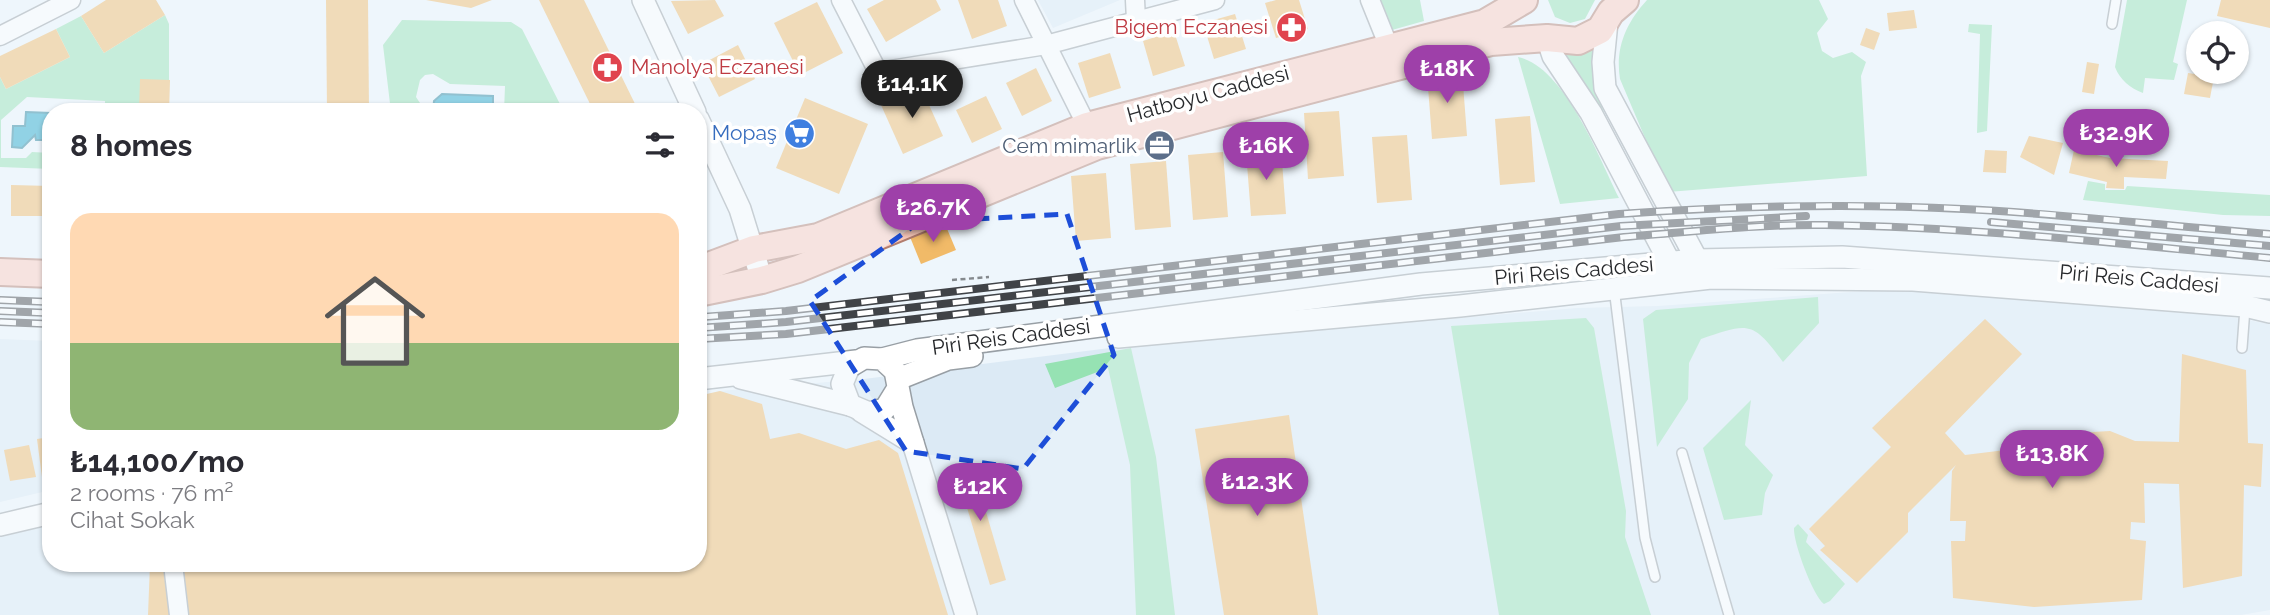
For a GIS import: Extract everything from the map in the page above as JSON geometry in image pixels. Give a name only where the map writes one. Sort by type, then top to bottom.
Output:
[{"type":"main road","name":"Hatboyu Caddesi","points":[[707,267],[754,249],[818,237],[1087,126],[1485,23],[1526,0]]},
{"type":"main road","points":[[1526,0],[1533,19],[1547,38]]},
{"type":"main road","name":"Hatboyu Caddesi","points":[[707,291],[762,280],[863,244],[1097,146],[1490,41],[1547,38],[1578,41],[1591,37],[1614,8]]},
{"type":"main road","points":[[0,254],[42,256]]},
{"type":"main road","points":[[0,272],[42,274]]},
{"type":"street","points":[[0,36],[40,8],[71,0]]},
{"type":"street","points":[[643,0],[691,103]]},
{"type":"street","points":[[842,0],[878,72],[1046,45],[1216,0]]},
{"type":"street","points":[[1024,0],[1087,126]]},
{"type":"street","points":[[1135,0],[1136,20]]},
{"type":"street","points":[[1370,0],[1389,47]]},
{"type":"street","points":[[1614,8],[1603,62],[1605,88],[1693,270]]},
{"type":"street","points":[[1547,38],[1553,56],[1591,113],[1670,263]]},
{"type":"street","points":[[707,138],[740,209],[762,280]]},
{"type":"street","name":"Piri Reis Caddesi","points":[[898,384],[948,359],[1104,338],[1460,306],[1614,288],[1693,270],[1842,257],[2270,288]]},
{"type":"street","name":"Piri Reis Caddesi","points":[[882,359],[917,349],[1421,284],[1670,263],[1693,270],[1913,281],[2245,306],[2270,312]]},
{"type":"street","points":[[707,377],[864,358],[882,359],[895,371],[913,443],[966,615]]},
{"type":"street","points":[[856,361],[849,367],[842,384],[855,408],[913,443]]},
{"type":"street","points":[[722,374],[869,413],[885,409],[898,384]]},
{"type":"street","points":[[0,525],[42,515]]},
{"type":"street","points":[[174,572],[179,615]]},
{"type":"lane","points":[[1614,288],[1645,538],[1655,577]]},
{"type":"lane","points":[[2242,348],[2245,306]]},
{"type":"lane","points":[[1682,453],[1729,615]]},
{"type":"path","points":[[952,280],[989,277]]},
{"type":"highlighted area","points":[[1067,214],[1114,355],[1023,469],[906,451],[810,301],[919,222]]},
{"type":"shaded area","points":[[1038,0],[1120,0],[1053,28]]},
{"type":"shaded area","points":[[1935,286],[2185,309],[2270,324],[2270,610],[2241,615],[0,615],[0,537],[42,527],[42,572],[707,572],[707,394],[720,391],[864,379],[1126,346],[1577,308],[1658,306]]},
{"type":"shaded area","points":[[0,339],[42,341],[42,492],[0,502]]},
{"type":"green space","points":[[1380,0],[1420,0],[1424,21],[1392,30]]},
{"type":"green space","points":[[1548,0],[1595,0],[1585,19],[1570,23],[1555,17]]},
{"type":"green space","points":[[1647,0],[1819,0],[1828,19],[1817,33],[1822,51],[1833,58],[1852,52],[1866,62],[1861,76],[1867,176],[1668,192],[1620,79],[1619,57],[1624,36],[1633,18]]},
{"type":"green space","points":[[2127,0],[2187,0],[2173,62],[2178,64],[2174,80],[2145,78],[2143,93],[2126,83],[2115,67]]},
{"type":"green space","points":[[165,15],[169,24],[169,103],[105,103],[27,97],[1,120],[1,158],[26,158],[32,152],[42,153],[42,169],[0,167],[0,77],[6,89],[70,57],[56,29],[81,16],[104,53]]},
{"type":"green space","points":[[402,20],[511,22],[522,29],[559,103],[504,103],[505,86],[450,84],[433,74],[425,75],[420,80],[416,97],[420,103],[390,103],[383,45]]},
{"type":"green space","points":[[1969,24],[1992,25],[1987,131],[1977,133],[1980,34],[1968,32]]},
{"type":"green space","points":[[1598,47],[1599,95],[1605,117],[1562,52],[1578,54]]},
{"type":"green space","points":[[1518,57],[1535,64],[1565,95],[1591,138],[1619,198],[1560,204]]},
{"type":"green space","points":[[2089,124],[2115,131],[2124,157],[2095,153],[2089,146]]},
{"type":"green space","points":[[2088,181],[2105,184],[2105,190],[2125,190],[2127,186],[2270,195],[2270,216],[2223,215],[2083,200]]},
{"type":"green space","points":[[1818,297],[1819,323],[1783,362],[1764,338],[1748,329],[1730,330],[1701,339],[1689,363],[1688,399],[1657,447],[1643,319],[1656,310]]},
{"type":"green space","points":[[1586,318],[1594,328],[1626,511],[1625,537],[1651,615],[1499,615],[1451,326]]},
{"type":"green space","points":[[1131,348],[1156,457],[1175,615],[1136,615],[1130,465],[1108,368],[1055,388],[1045,364]]},
{"type":"green space","points":[[1751,400],[1745,445],[1773,475],[1765,493],[1762,515],[1724,520],[1703,448]]},
{"type":"green space","points":[[1798,524],[1808,535],[1806,542],[1845,584],[1824,604],[1809,580],[1800,556],[1794,528]]},
{"type":"water","points":[[442,94],[493,96],[493,103],[434,101]]},
{"type":"water","points":[[26,112],[42,113],[42,140],[36,140],[35,135],[22,148],[12,147],[13,126],[25,126]]},
{"type":"building","points":[[106,0],[156,0],[165,15],[104,53],[81,16]]},
{"type":"building","points":[[326,0],[368,0],[369,103],[327,103]]},
{"type":"building","points":[[426,0],[492,0],[471,8]]},
{"type":"building","points":[[539,0],[584,0],[635,103],[590,103]]},
{"type":"building","points":[[715,0],[724,16],[688,34],[671,1]]},
{"type":"building","points":[[884,0],[936,0],[941,10],[886,42],[867,9]]},
{"type":"building","points":[[958,0],[998,0],[1007,26],[972,39]]},
{"type":"building","points":[[1299,0],[1308,29],[1276,38],[1265,3]]},
{"type":"building","points":[[2221,0],[2270,0],[2270,28],[2249,23],[2249,21],[2217,16]]},
{"type":"building","points":[[817,2],[843,53],[800,75],[774,23]]},
{"type":"building","points":[[1914,10],[1917,28],[1889,31],[1887,13]]},
{"type":"building","points":[[1235,14],[1246,49],[1214,59],[1203,23]]},
{"type":"building","points":[[1866,28],[1880,33],[1874,50],[1860,45]]},
{"type":"building","points":[[56,29],[70,57],[6,89],[0,77],[0,56]]},
{"type":"building","points":[[1174,31],[1185,66],[1153,76],[1143,41]]},
{"type":"building","points":[[738,45],[755,79],[719,97],[702,64]]},
{"type":"building","points":[[1110,53],[1121,88],[1089,98],[1078,63]]},
{"type":"building","points":[[2087,62],[2099,64],[2094,94],[2082,92]]},
{"type":"building","points":[[1036,68],[1052,101],[1022,116],[1006,83]]},
{"type":"building","points":[[1462,71],[1467,136],[1432,139],[1427,74]]},
{"type":"building","points":[[140,79],[170,80],[169,103],[139,103]]},
{"type":"building","points":[[2186,84],[2213,84],[2210,98],[2184,94]]},
{"type":"building","points":[[921,87],[943,136],[903,154],[881,105]]},
{"type":"building","points":[[986,96],[1002,129],[972,143],[956,110]]},
{"type":"building","points":[[805,98],[868,124],[839,194],[776,168]]},
{"type":"building","points":[[1339,111],[1344,176],[1308,179],[1304,113]]},
{"type":"building","points":[[1530,116],[1535,182],[1500,185],[1495,119]]},
{"type":"building","points":[[1407,135],[1412,200],[1377,203],[1372,137]]},
{"type":"building","points":[[2029,136],[2063,143],[2054,175],[2020,157]]},
{"type":"building","points":[[1281,148],[1286,214],[1251,216],[1246,151]]},
{"type":"building","points":[[1985,150],[2007,151],[2006,173],[1983,172]]},
{"type":"building","points":[[2074,150],[2110,158],[2168,161],[2166,179],[2124,177],[2124,189],[2106,188],[2107,182],[2069,173]]},
{"type":"building","points":[[1223,152],[1228,217],[1193,220],[1188,155]]},
{"type":"building","points":[[1166,161],[1171,227],[1135,230],[1130,164]]},
{"type":"building","points":[[1106,173],[1111,238],[1076,241],[1071,176]]},
{"type":"building","points":[[11,185],[42,186],[42,216],[11,216]]},
{"type":"building","points":[[945,224],[956,250],[921,264],[910,237]]},
{"type":"building","points":[[1985,319],[2022,354],[1945,433],[1965,455],[2046,445],[2077,433],[2110,431],[2135,441],[2179,442],[2182,354],[2246,370],[2248,443],[2263,444],[2261,487],[2244,485],[2242,576],[2183,588],[2179,484],[2144,483],[2145,523],[2131,522],[2130,539],[2146,541],[2142,600],[2034,607],[1953,598],[1951,541],[1965,541],[1966,521],[1950,521],[1952,471],[1956,465],[1908,513],[1908,532],[1857,583],[1820,550],[1825,546],[1809,529],[1891,447],[1872,428]]},
{"type":"building","points":[[720,391],[762,404],[770,439],[799,433],[846,449],[879,440],[898,453],[948,615],[148,615],[150,572],[707,572],[707,394]]},
{"type":"building","points":[[1289,415],[1318,615],[1224,615],[1195,429]]},
{"type":"building","points":[[42,438],[42,477],[37,439]]},
{"type":"building","points":[[29,445],[36,477],[10,481],[4,450]]},
{"type":"building","points":[[971,461],[1006,580],[990,585],[955,467]]},
{"type":"railway","points":[[707,317],[786,311],[1662,211],[1791,206],[1920,207],[2040,214],[2270,234]]},
{"type":"railway","points":[[707,327],[786,322],[1621,226],[1806,216]]},
{"type":"railway","points":[[1991,222],[2270,246]]},
{"type":"railway","points":[[707,338],[786,334],[1624,237],[1749,227],[1825,225],[1937,229],[2270,258]]},
{"type":"railway","points":[[0,300],[42,302]]},
{"type":"railway","points":[[0,311],[42,313]]},
{"type":"railway","points":[[0,322],[42,324]]},
{"type":"place","name":"Bigem Eczanesi","points":[[1291,27]]},
{"type":"place","name":"Manolya Eczanesi","points":[[608,67]]},
{"type":"place","name":"Mopaş","points":[[800,133]]},
{"type":"place","name":"Cem mimarlik","points":[[1160,146]]}]
